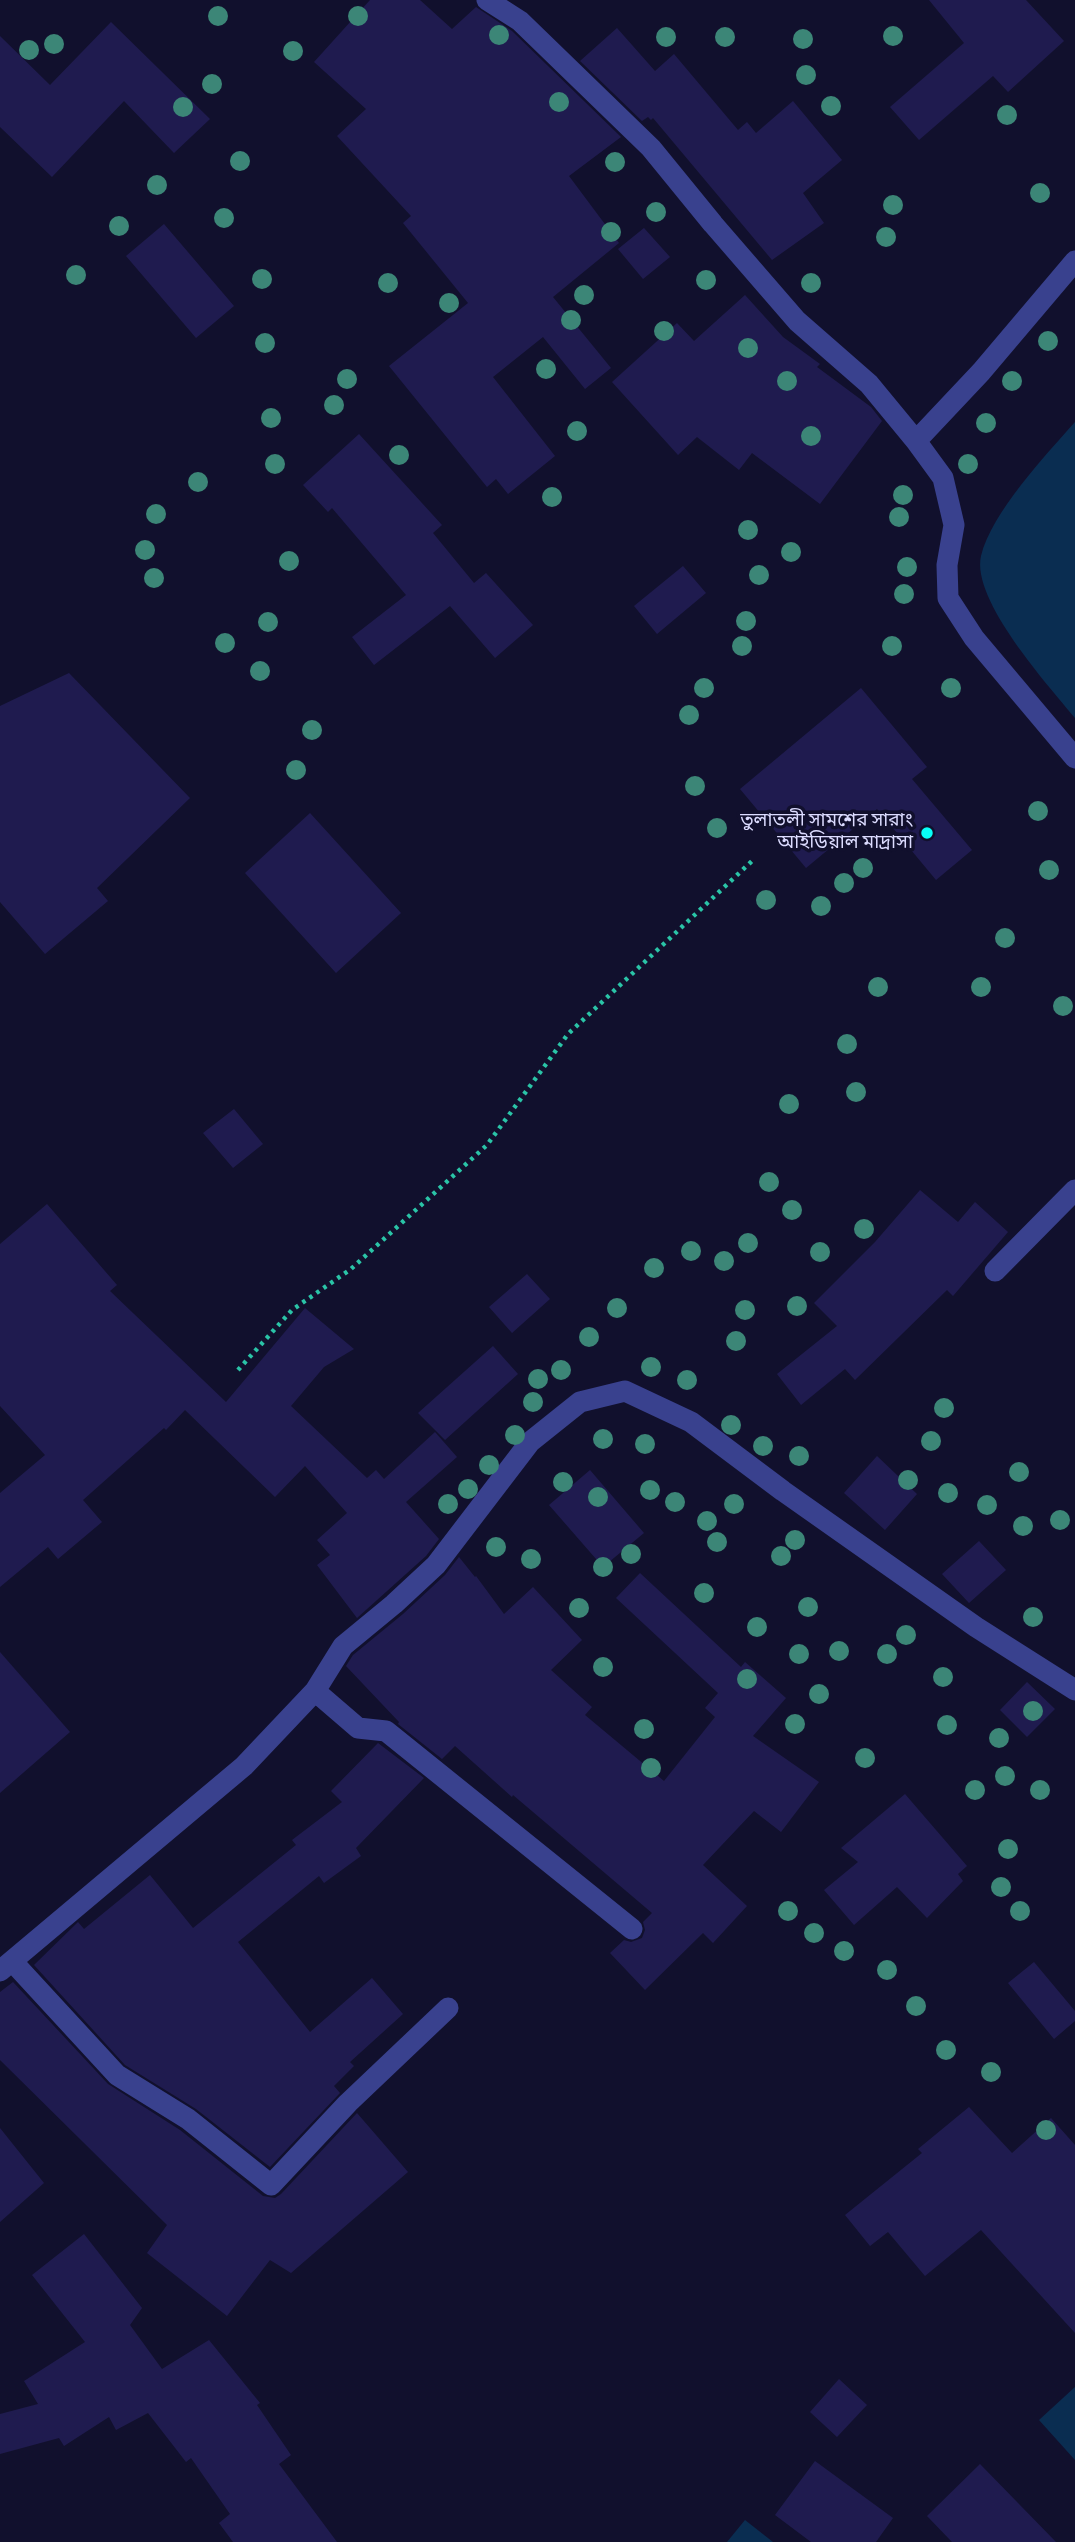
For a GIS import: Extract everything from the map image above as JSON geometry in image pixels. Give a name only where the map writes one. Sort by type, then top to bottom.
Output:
[{"type":"street","points":[[487,0],[520,21],[651,148],[797,321],[869,384],[916,441],[943,478],[954,525],[947,565],[948,597],[974,638],[1075,758]]},
{"type":"street","points":[[916,441],[981,372],[1075,261]]},
{"type":"street","points":[[995,1271],[1075,1190]]},
{"type":"street","points":[[448,2008],[348,2103],[271,2185],[188,2119],[117,2075],[6,1966],[244,1766],[315,1691],[342,1646],[394,1604],[436,1565],[530,1442],[580,1402],[625,1391],[691,1422],[976,1628],[1075,1690]]},
{"type":"street","points":[[315,1691],[358,1728],[386,1731],[632,1929]]},
{"type":"path","points":[[238,1370],[292,1310],[351,1269],[487,1146],[568,1034],[752,861]]},
{"type":"water","points":[[1075,422],[1075,718],[1031,664],[999,618],[981,574],[981,556],[996,521],[1008,503]]},
{"type":"water","points":[[1075,2387],[1075,2460],[1039,2420]]},
{"type":"water","points":[[745,2520],[773,2542],[727,2542]]},
{"type":"building","points":[[370,0],[420,0],[452,29],[476,7],[512,31],[621,137],[569,176],[619,243],[553,297],[611,368],[585,389],[543,337],[493,377],[555,456],[508,494],[496,479],[487,487],[389,366],[468,303],[403,223],[411,216],[337,136],[366,109],[314,62]]},
{"type":"building","points":[[929,0],[1026,0],[1064,41],[1008,92],[993,76],[919,140],[890,107],[964,43]]},
{"type":"building","points":[[111,22],[210,119],[174,153],[124,101],[52,177],[0,127],[0,36],[50,85]]},
{"type":"building","points":[[617,28],[655,71],[674,54],[738,130],[747,122],[756,133],[793,101],[842,160],[803,193],[824,223],[772,260],[653,118],[651,120],[648,117],[642,121],[580,61]]},
{"type":"building","points":[[164,224],[234,306],[196,338],[126,256]]},
{"type":"building","points":[[644,228],[670,257],[643,279],[618,249]]},
{"type":"building","points":[[745,295],[783,337],[820,364],[817,367],[871,407],[882,421],[820,504],[752,453],[739,470],[697,437],[678,455],[612,382],[677,323],[694,341]]},
{"type":"building","points":[[359,434],[442,525],[433,533],[474,583],[486,573],[533,625],[495,658],[450,606],[374,665],[352,637],[406,595],[332,508],[328,512],[303,485]]},
{"type":"building","points":[[683,566],[706,593],[657,634],[634,606]]},
{"type":"building","points":[[69,673],[190,798],[97,888],[108,901],[45,954],[0,902],[0,706]]},
{"type":"building","points":[[861,688],[927,767],[912,779],[972,850],[936,880],[877,809],[806,868],[740,789]]},
{"type":"building","points":[[310,813],[401,913],[336,973],[245,873]]},
{"type":"building","points":[[234,1109],[263,1144],[233,1168],[203,1133]]},
{"type":"building","points":[[920,1190],[958,1222],[975,1202],[1008,1232],[953,1296],[947,1290],[855,1380],[845,1369],[801,1405],[777,1374],[837,1326],[814,1303],[875,1242]]},
{"type":"building","points":[[47,1204],[117,1285],[110,1291],[226,1402],[305,1308],[354,1349],[324,1367],[291,1406],[367,1478],[376,1470],[384,1479],[435,1432],[457,1457],[406,1502],[439,1539],[426,1556],[357,1618],[317,1565],[330,1555],[317,1540],[347,1513],[305,1466],[275,1497],[185,1410],[166,1430],[164,1428],[83,1500],[102,1522],[58,1559],[48,1547],[0,1587],[0,1493],[45,1455],[0,1406],[0,1244]]},
{"type":"building","points":[[527,1274],[550,1299],[512,1333],[489,1307]]},
{"type":"building","points":[[493,1346],[518,1374],[445,1440],[418,1413]]},
{"type":"building","points":[[877,1456],[917,1494],[885,1530],[844,1493]]},
{"type":"building","points":[[590,1470],[644,1533],[603,1567],[549,1505]]},
{"type":"building","points":[[979,1541],[1006,1570],[969,1603],[942,1574]]},
{"type":"building","points":[[459,1557],[504,1614],[533,1587],[582,1640],[551,1670],[592,1707],[585,1715],[664,1781],[715,1717],[705,1708],[718,1693],[616,1598],[640,1573],[741,1667],[745,1662],[786,1698],[753,1736],[819,1782],[781,1832],[754,1811],[703,1865],[747,1906],[713,1943],[703,1933],[645,1990],[610,1953],[624,1940],[631,1942],[642,1938],[645,1930],[643,1922],[652,1913],[455,1746],[442,1759],[398,1724],[346,1666],[353,1655],[445,1575]]},
{"type":"building","points":[[0,1652],[70,1732],[0,1793]]},
{"type":"building","points":[[1027,1682],[1055,1709],[1027,1737],[1000,1710]]},
{"type":"building","points":[[378,1743],[424,1778],[356,1848],[361,1856],[324,1883],[319,1876],[238,1942],[310,2032],[372,1978],[403,2014],[350,2062],[354,2066],[334,2086],[340,2093],[270,2167],[196,2109],[125,2065],[34,1965],[78,1922],[84,1929],[150,1875],[193,1928],[296,1845],[292,1840],[342,1802],[331,1791]]},
{"type":"building","points":[[905,1794],[967,1866],[958,1874],[963,1881],[927,1918],[897,1887],[854,1925],[824,1890],[858,1862],[841,1848]]},
{"type":"building","points":[[1034,1962],[1075,2011],[1075,2021],[1054,2039],[1008,1983]]},
{"type":"building","points":[[13,1982],[108,2084],[180,2130],[263,2196],[275,2198],[281,2194],[357,2113],[408,2172],[291,2273],[270,2260],[227,2316],[147,2253],[167,2225],[0,2060],[0,1992]]},
{"type":"building","points":[[969,2107],[1012,2153],[1051,2118],[1075,2145],[1075,2333],[981,2230],[925,2276],[888,2232],[870,2246],[845,2215],[922,2153],[918,2149]]},
{"type":"building","points":[[0,2128],[44,2183],[0,2222]]},
{"type":"building","points":[[84,2234],[142,2308],[130,2325],[162,2369],[209,2340],[260,2403],[257,2405],[291,2455],[279,2464],[337,2542],[233,2542],[219,2523],[230,2514],[191,2458],[186,2462],[148,2413],[116,2430],[109,2417],[64,2446],[59,2438],[0,2454],[0,2414],[38,2404],[24,2381],[85,2342],[32,2275]]},
{"type":"building","points":[[839,2379],[867,2405],[837,2437],[810,2412]]},
{"type":"building","points":[[815,2461],[893,2518],[876,2542],[811,2542],[775,2515]]},
{"type":"building","points":[[980,2464],[1056,2542],[952,2542],[927,2516]]},
{"type":"place","name":"তুলাতলী সামশের সারাং আইডিয়াল মাদ্রাসা","points":[[927,833]]}]
